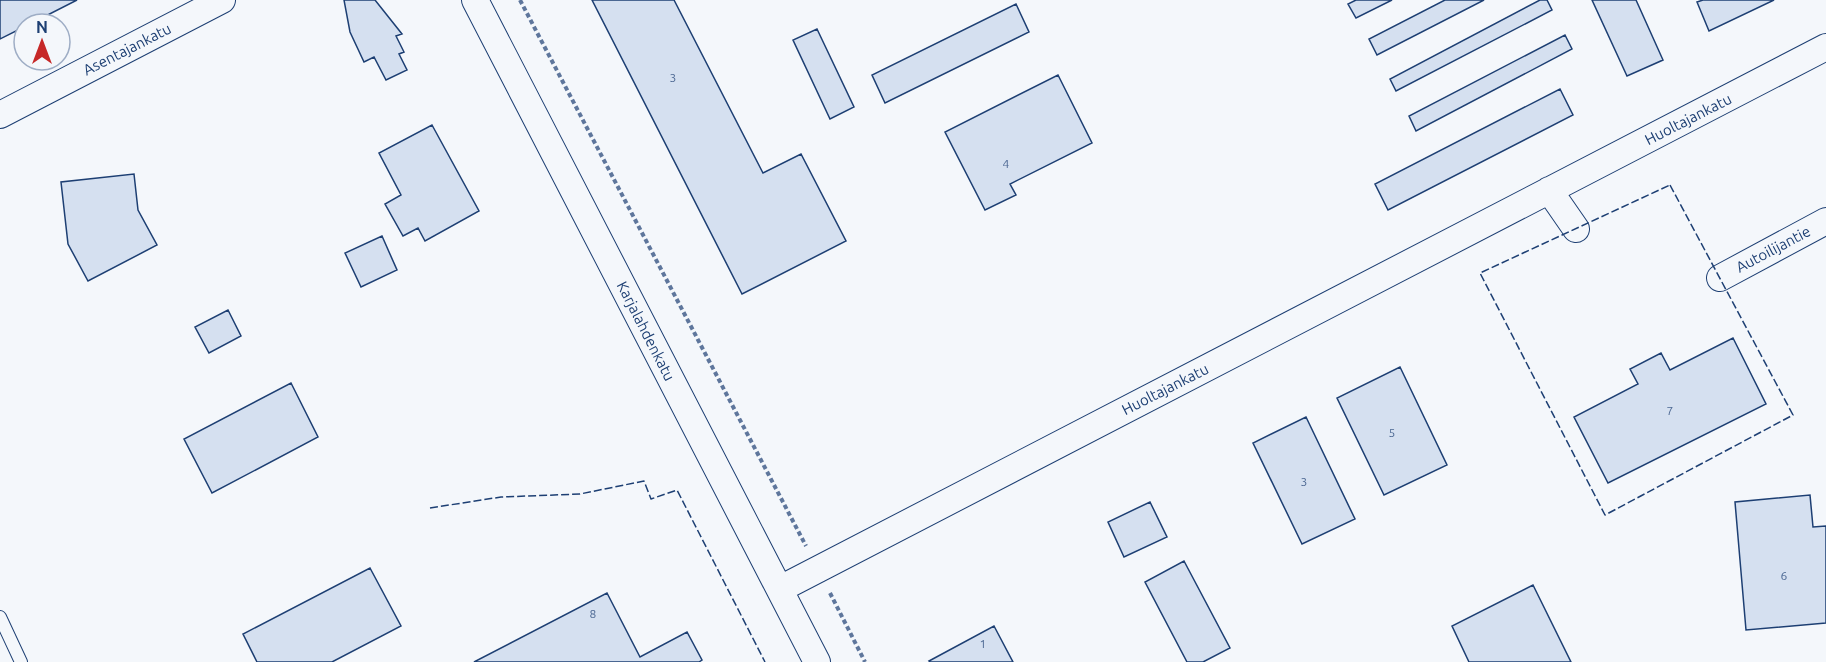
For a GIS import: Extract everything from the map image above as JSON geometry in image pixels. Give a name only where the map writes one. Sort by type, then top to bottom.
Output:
[{"type":"street","name":"Asentajankatu","points":[[0,115],[222,0]]},
{"type":"street","name":"Karjalahdenkatu","points":[[475,0],[817,662]]},
{"type":"street","name":"Huoltajankatu","points":[[780,589],[1826,47]]},
{"type":"street","points":[[1550,190],[1575,229]]},
{"type":"street","name":"Autoilijantie","points":[[1720,278],[1826,221]]},
{"type":"lane","points":[[0,617],[21,662]]},
{"type":"path","points":[[520,0],[865,662]]},
{"type":"building","points":[[0,0],[77,0],[54,12],[12,12],[12,33],[0,39]]},
{"type":"building","points":[[344,0],[375,0],[402,34],[396,36],[404,52],[399,54],[407,70],[386,80],[374,57],[364,62],[350,32]]},
{"type":"building","points":[[592,0],[674,0],[763,173],[801,154],[846,241],[742,294]]},
{"type":"building","points":[[1356,0],[1392,0],[1356,18],[1348,4]]},
{"type":"building","points":[[1445,0],[1484,0],[1377,55],[1369,39]]},
{"type":"building","points":[[1540,0],[1547,0],[1552,10],[1396,91],[1390,79]]},
{"type":"building","points":[[1592,0],[1636,0],[1663,60],[1627,76]]},
{"type":"building","points":[[1703,0],[1774,0],[1709,31],[1697,2]]},
{"type":"building","points":[[1016,4],[1029,32],[885,103],[872,75]]},
{"type":"building","points":[[817,29],[854,107],[830,119],[793,40]]},
{"type":"building","points":[[1565,35],[1572,49],[1416,131],[1409,116]]},
{"type":"building","points":[[1058,75],[1092,143],[1010,184],[1016,195],[985,210],[945,132]]},
{"type":"building","points":[[1560,89],[1573,115],[1388,210],[1375,184]]},
{"type":"building","points":[[432,125],[479,211],[425,241],[418,228],[403,236],[385,204],[401,195],[379,153]]},
{"type":"building","points":[[134,174],[138,210],[157,245],[88,281],[68,244],[61,182]]},
{"type":"building","points":[[382,236],[397,270],[361,287],[345,253]]},
{"type":"building","points":[[228,310],[241,336],[209,353],[195,327]]},
{"type":"building","points":[[1733,338],[1766,404],[1608,483],[1574,417],[1638,384],[1630,369],[1661,353],[1670,370]]},
{"type":"building","points":[[1400,367],[1447,465],[1384,495],[1337,398]]},
{"type":"building","points":[[291,383],[318,437],[212,493],[184,439]]},
{"type":"building","points":[[1306,417],[1355,519],[1302,544],[1253,443]]},
{"type":"building","points":[[1810,495],[1813,527],[1826,526],[1826,623],[1746,630],[1735,502]]},
{"type":"building","points":[[1150,502],[1167,537],[1124,557],[1108,522]]},
{"type":"building","points":[[1184,561],[1230,648],[1203,662],[1187,662],[1145,582]]},
{"type":"building","points":[[370,568],[401,626],[332,662],[257,662],[243,634]]},
{"type":"building","points":[[1533,585],[1571,662],[1469,662],[1452,626]]},
{"type":"building","points":[[607,593],[640,657],[687,632],[702,660],[699,662],[474,662]]},
{"type":"building","points":[[994,626],[1013,662],[929,661]]},
{"type":"fence","points":[[1670,185],[1793,415],[1605,515],[1480,273],[1670,185]]},
{"type":"fence","points":[[430,508],[501,497],[580,494],[644,481],[651,499],[677,490],[765,662]]}]
